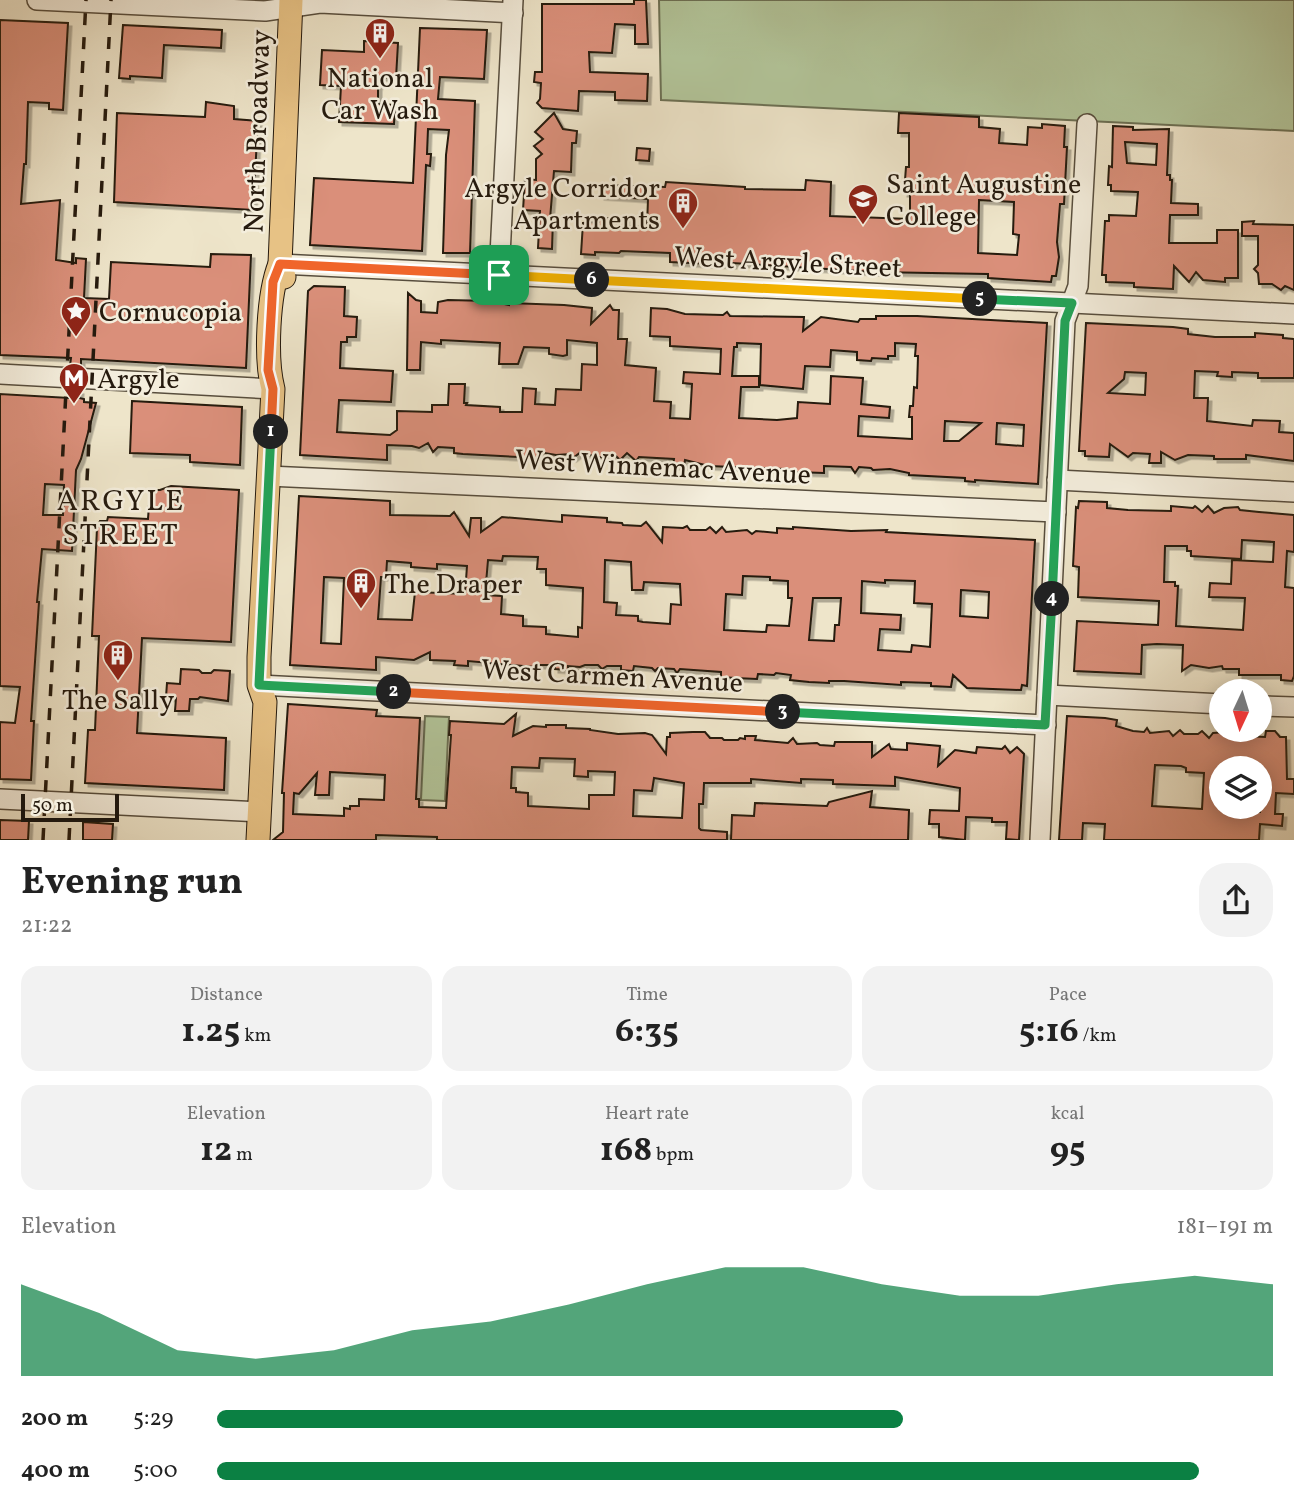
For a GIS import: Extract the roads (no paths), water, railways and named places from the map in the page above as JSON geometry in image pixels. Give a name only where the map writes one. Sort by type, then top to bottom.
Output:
[{"type":"main road","name":"North Broadway","points":[[244,840],[253,812],[265,702],[259,685],[273,389],[268,370],[273,282],[280,264],[291,3]]},
{"type":"main road","name":"North Broadway","points":[[253,812],[258,840]]},
{"type":"street","points":[[37,0],[265,11],[291,3],[513,6],[499,275]]},
{"type":"street","points":[[1040,840],[1065,321],[1078,286],[1087,124]]},
{"type":"street","name":"West Argyle Street","points":[[280,264],[1294,314]]},
{"type":"street","points":[[0,374],[273,389]]},
{"type":"street","name":"West Winnemac Avenue","points":[[268,475],[1056,512]]},
{"type":"street","points":[[1058,480],[1294,492]]},
{"type":"street","name":"West Carmen Avenue","points":[[259,685],[1045,725]]},
{"type":"street","points":[[1047,695],[1209,703]]},
{"type":"street","points":[[1272,706],[1294,707]]},
{"type":"street","points":[[0,799],[253,812]]},
{"type":"railway","points":[[43,840],[86,0]]},
{"type":"railway","points":[[69,840],[111,0]]},
{"type":"place","name":"National Car Wash","points":[[380,60]]},
{"type":"place","name":"Saint Augustine College","points":[[863,226]]},
{"type":"place","name":"Argyle Corridor Apartments","points":[[683,230]]},
{"type":"place","name":"Cornucopia","points":[[76,338]]},
{"type":"place","name":"Argyle","points":[[74,405]]},
{"type":"place","name":"The Draper","points":[[361,610]]},
{"type":"place","name":"The Sally","points":[[118,682]]},
{"type":"district","name":"ARGYLE STREET","points":[[121,517]]}]
